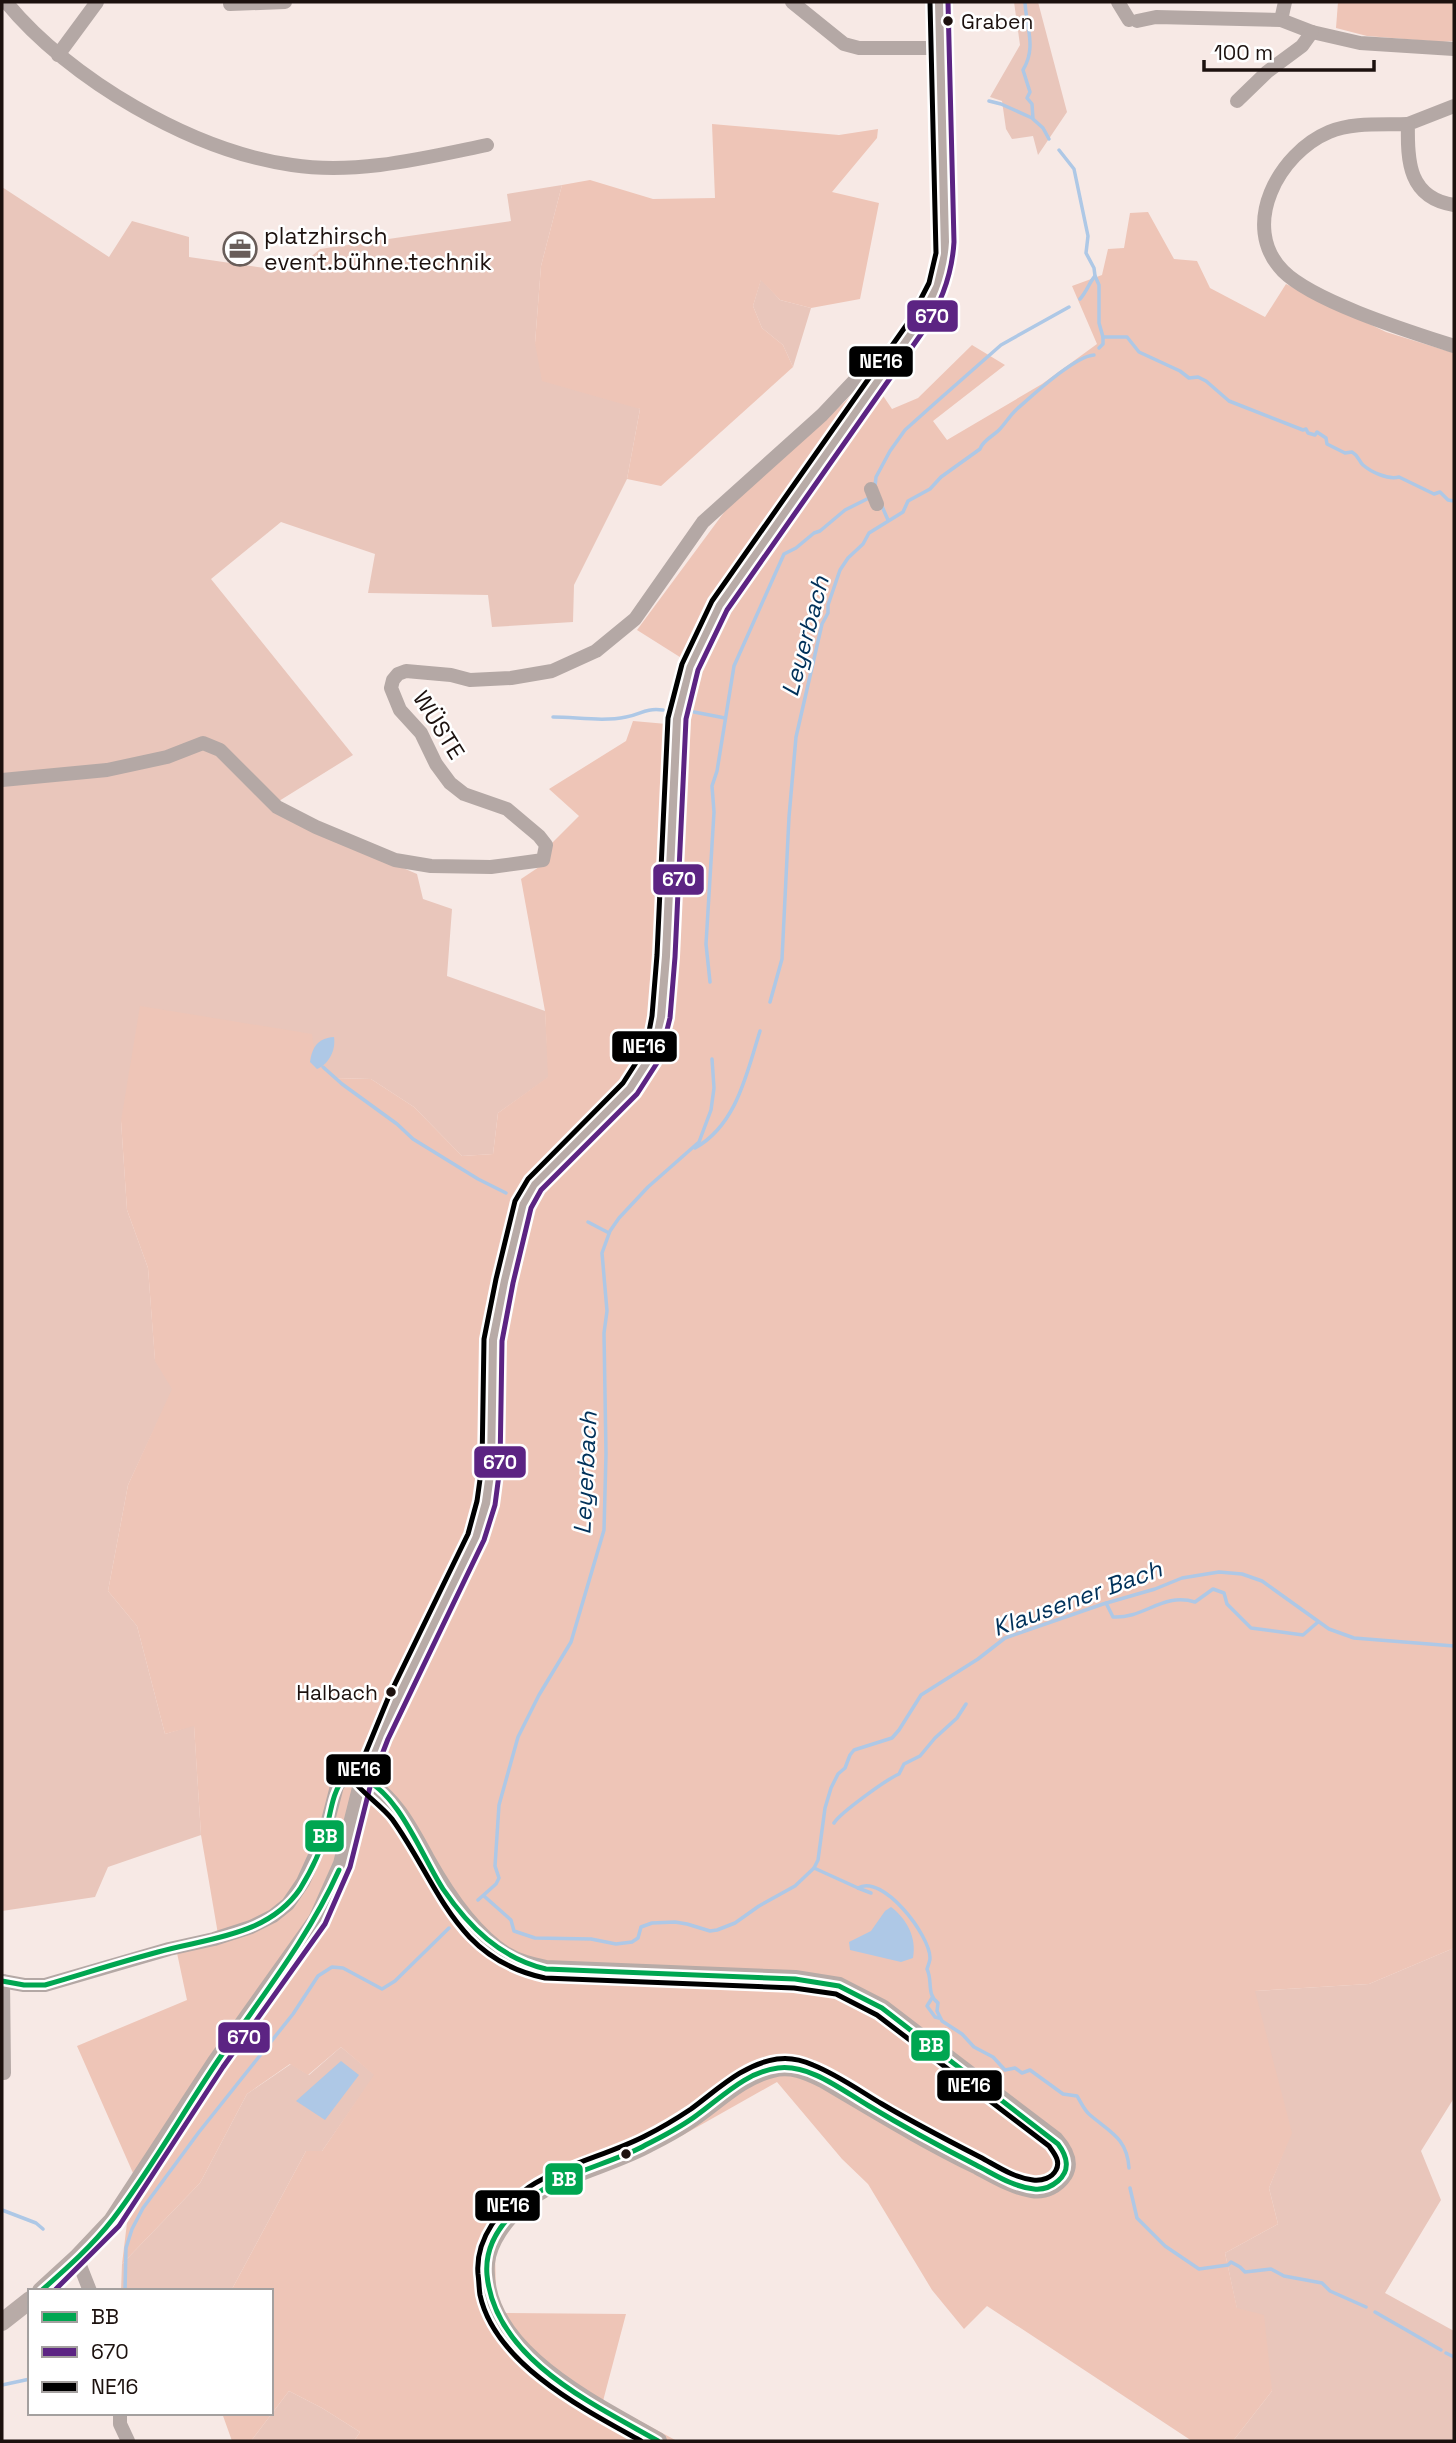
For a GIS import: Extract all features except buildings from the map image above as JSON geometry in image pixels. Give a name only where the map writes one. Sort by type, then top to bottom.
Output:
[{"type":"main road","points":[[43,2289],[112,2221],[216,2062],[302,1942],[329,1896],[342,1864],[363,1780],[397,1700],[476,1537],[486,1503],[491,1466],[493,1340],[523,1205],[534,1185],[630,1089],[649,1059],[656,1039],[661,1017],[666,956],[677,718],[690,667],[719,606],[917,325],[930,305],[941,279],[945,263],[939,2]]},
{"type":"main road","points":[[363,1780],[386,1796],[406,1824],[438,1881],[460,1911],[504,1954],[525,1964],[546,1969],[795,1979],[839,1986],[882,2008],[1048,2134],[1065,2152],[1066,2169],[1059,2181],[1049,2188],[1035,2190],[1017,2186],[934,2144],[823,2079],[786,2066],[750,2077],[688,2122],[648,2145],[539,2191],[520,2205],[502,2225],[490,2247],[486,2263],[487,2274],[491,2300],[497,2314],[513,2339],[536,2364],[556,2380],[581,2398],[658,2441]]},
{"type":"main road","points":[[2,2322],[28,2302]]},
{"type":"street","points":[[6,2],[27,28],[108,92],[160,120],[212,143],[292,165],[344,167],[396,163],[487,145]]},
{"type":"street","points":[[58,55],[97,2]]},
{"type":"street","points":[[230,4],[285,2]]},
{"type":"street","points":[[792,2],[844,44],[859,48],[940,48]]},
{"type":"street","points":[[1118,2],[1133,21],[1156,17],[1281,20],[1312,32],[1360,43],[1454,49]]},
{"type":"street","points":[[1281,20],[1285,2]]},
{"type":"street","points":[[1237,101],[1267,72],[1302,46],[1312,32]]},
{"type":"street","points":[[1454,106],[1408,124],[1356,126],[1331,131],[1310,141],[1293,155],[1280,173],[1270,192],[1265,214],[1265,239],[1274,260],[1283,271],[1310,290],[1394,326],[1454,346]]},
{"type":"street","points":[[1408,124],[1409,166],[1415,180],[1424,192],[1437,201],[1454,205]]},
{"type":"street","name":"WÜSTE","points":[[2,780],[107,770],[167,757],[195,745],[208,744],[219,750],[277,807],[316,827],[396,860],[431,866],[491,867],[543,860],[546,845],[517,816],[507,809],[464,794],[444,776],[421,733],[400,710],[391,688],[393,680],[406,671],[452,675],[470,680],[525,676],[552,671],[596,651],[635,620],[704,522],[821,415],[872,362],[877,360],[890,363]]},
{"type":"street","points":[[872,489],[877,504]]},
{"type":"street","points":[[4,2073],[2,1981],[45,1985],[251,1927],[281,1910],[294,1897],[324,1836],[341,1780],[349,1775],[363,1780]]},
{"type":"street","points":[[77,2258],[89,2289]]},
{"type":"street","points":[[120,2415],[120,2424],[128,2441]]},
{"type":"shaded area","points":[[1014,2],[1038,2],[1067,112],[1038,155],[1033,136],[1012,139],[1006,129],[1002,101],[990,97],[1020,45]]},
{"type":"shaded area","points":[[1338,2],[1454,2],[1454,41],[1367,36],[1336,28]]},
{"type":"shaded area","points":[[712,124],[839,135],[878,129],[877,138],[832,192],[879,203],[860,299],[811,308],[780,300],[761,280],[753,306],[762,328],[783,345],[793,367],[661,486],[627,479],[640,409],[542,381],[535,343],[541,266],[562,185],[590,180],[653,199],[715,198]]},
{"type":"shaded area","points":[[562,185],[541,266],[535,343],[640,409],[627,479],[574,585],[573,622],[492,627],[488,595],[368,593],[375,554],[281,522],[211,579],[353,755],[271,806],[287,818],[417,874],[423,899],[452,909],[447,976],[545,1011],[549,1077],[498,1113],[493,1154],[462,1156],[414,1107],[371,1079],[334,1078],[315,1058],[121,1121],[127,1210],[148,1268],[155,1360],[173,1389],[128,1485],[108,1591],[137,1626],[165,1734],[194,1725],[201,1835],[108,1867],[95,1897],[2,1911],[2,187],[109,257],[132,221],[189,237],[189,257],[293,272],[320,249],[511,221],[507,194]]},
{"type":"shaded area","points":[[1148,212],[1174,259],[1197,261],[1210,288],[1265,317],[1286,284],[1386,332],[1454,353],[1454,1948],[1369,1984],[1255,1991],[1292,2133],[1269,2188],[1278,2224],[1225,2253],[1237,2308],[1264,2315],[1272,2391],[1233,2441],[1192,2441],[987,2306],[964,2329],[932,2290],[868,2184],[842,2159],[777,2082],[683,2135],[632,2160],[546,2193],[515,2219],[495,2252],[496,2292],[505,2313],[626,2314],[603,2401],[677,2441],[354,2441],[360,2432],[289,2391],[273,2412],[273,2289],[232,2289],[306,2151],[322,2151],[374,2075],[341,2047],[308,2075],[290,2064],[247,2094],[200,2183],[122,2264],[133,2173],[77,2046],[187,2000],[177,1953],[219,1940],[201,1835],[194,1726],[165,1734],[137,1626],[108,1591],[128,1485],[172,1389],[155,1361],[148,1268],[127,1210],[121,1121],[140,1006],[312,1034],[315,1058],[334,1078],[371,1079],[414,1107],[462,1156],[493,1154],[498,1113],[548,1077],[545,1011],[521,879],[545,863],[547,848],[579,816],[549,789],[626,741],[633,721],[667,724],[674,683],[683,659],[637,630],[728,507],[871,378],[892,409],[918,398],[972,345],[1005,365],[933,421],[947,440],[1042,384],[1097,344],[1072,286],[1102,275],[1108,249],[1124,248],[1130,213]]},
{"type":"shaded area","points":[[761,279],[780,300],[811,308],[793,367],[783,345],[762,328],[753,306]]},
{"type":"shaded area","points":[[1454,1948],[1454,2098],[1421,2151],[1441,2200],[1385,2293],[1454,2331],[1454,2441],[1233,2441],[1272,2391],[1237,2309],[1225,2253],[1278,2224],[1269,2188],[1291,2133],[1254,1991],[1369,1984]]},
{"type":"shaded area","points":[[341,2047],[375,2075],[322,2151],[306,2151],[232,2289],[121,2289],[122,2264],[200,2183],[247,2094],[291,2064],[309,2075]]},
{"type":"shaded area","points":[[289,2391],[360,2432],[354,2441],[251,2441]]},
{"type":"shaded area","points":[[223,2415],[271,2415],[251,2441],[232,2441]]},
{"type":"water","points":[[334,1037],[331,1056],[317,1069],[310,1062],[314,1048],[320,1041]]},
{"type":"water","points":[[891,1907],[902,1917],[910,1930],[914,1943],[913,1958],[901,1962],[850,1950],[849,1942],[871,1931]]},
{"type":"water","points":[[341,2061],[359,2075],[325,2120],[296,2101]]},
{"type":"waterway","name":"Leyerbach","points":[[1025,2],[1030,37],[1029,53],[1023,70],[1030,92],[1027,98],[1032,104],[1033,119],[1043,128],[1049,139]]},
{"type":"waterway","points":[[989,101],[1032,118]]},
{"type":"waterway","name":"Leyerbach","points":[[1059,150],[1074,169],[1088,236],[1086,253],[1094,268],[1095,276],[1080,299]]},
{"type":"waterway","points":[[1095,276],[1099,285],[1099,323],[1103,337],[1103,344],[1099,348]]},
{"type":"waterway","name":"Leyerbach","points":[[875,486],[876,477],[905,430],[1001,345],[1069,307]]},
{"type":"waterway","points":[[1103,337],[1127,337],[1139,352],[1189,378],[1198,377],[1206,381],[1229,401],[1306,429],[1308,433],[1315,435],[1317,432],[1326,438],[1327,444],[1345,453],[1352,452],[1363,465],[1375,473],[1399,477],[1434,494],[1440,492],[1448,500],[1454,501]]},
{"type":"waterway","name":"Leyerbach","points":[[770,1002],[782,959],[796,737],[822,624],[828,613],[828,605],[840,570],[869,533],[903,512],[908,501],[930,489],[941,477],[980,449],[1014,411],[1054,377],[1076,362],[1094,355]]},
{"type":"waterway","name":"Leyerbach","points":[[710,982],[706,944],[714,812],[712,786],[717,771],[734,666],[784,554],[820,531],[845,510],[869,498]]},
{"type":"waterway","points":[[881,504],[888,520]]},
{"type":"waterway","points":[[553,717],[608,719],[663,710]]},
{"type":"waterway","points":[[694,712],[725,718]]},
{"type":"waterway","points":[[695,1148],[709,1138],[731,1112],[745,1080],[760,1031]]},
{"type":"waterway","name":"Leyerbach","points":[[478,1900],[499,1878],[495,1866],[499,1805],[518,1737],[539,1695],[571,1642],[604,1530],[604,1333],[607,1311],[602,1253],[610,1231],[619,1218],[648,1187],[699,1142],[711,1110],[714,1088],[712,1059]]},
{"type":"waterway","points":[[323,1067],[413,1139],[506,1193]]},
{"type":"waterway","points":[[588,1222],[609,1233]]},
{"type":"waterway","name":"Klausener Bach","points":[[484,1896],[511,1920],[514,1931],[535,1938],[591,1939],[616,1944],[632,1942],[638,1938],[641,1927],[652,1923],[675,1922],[710,1931],[735,1923],[795,1886],[814,1868],[818,1860],[825,1808],[838,1774],[845,1768],[854,1750],[892,1738],[921,1695],[978,1659],[1005,1638],[1182,1578],[1219,1572],[1242,1574],[1262,1581],[1329,1629],[1354,1638],[1454,1646]]},
{"type":"waterway","points":[[1106,1603],[1113,1617],[1124,1617],[1173,1600],[1195,1602],[1213,1589],[1224,1593],[1227,1604],[1251,1628],[1303,1635],[1318,1622]]},
{"type":"waterway","points":[[834,1823],[864,1797],[899,1774],[904,1764],[920,1756],[957,1718],[966,1704]]},
{"type":"waterway","points":[[814,1868],[858,1888],[868,1886],[879,1889],[891,1897],[914,1922],[928,1948],[930,1958],[927,1969],[931,1991],[938,2003],[937,2011],[942,2021],[962,2034],[974,2047],[993,2057],[1005,2070],[1015,2068],[1022,2073],[1030,2070],[1063,2094],[1077,2096],[1088,2113],[1111,2131],[1121,2143],[1129,2168]]},
{"type":"waterway","points":[[858,1888],[871,1893]]},
{"type":"waterway","name":"Leyerbach","points":[[125,2289],[126,2248],[143,2208],[199,2132],[293,2014],[318,1976],[332,1967],[343,1968],[382,1989],[395,1981],[449,1928]]},
{"type":"waterway","points":[[932,1998],[927,2006],[935,2017],[939,2018]]},
{"type":"waterway","points":[[1130,2188],[1137,2218],[1165,2246],[1199,2269],[1228,2265],[1231,2262],[1245,2272],[1271,2269],[1284,2276],[1322,2283],[1330,2291],[1366,2307]]},
{"type":"waterway","points":[[2,2210],[36,2223],[43,2229]]},
{"type":"waterway","points":[[1375,2312],[1441,2350]]},
{"type":"waterway","points":[[1446,2353],[1454,2357]]},
{"type":"waterway","name":"Leyerbach","points":[[2,2385],[28,2379]]},
{"type":"transit line","name":"NE16","points":[[641,2441],[594,2415],[545,2382],[504,2343],[489,2320],[480,2293],[478,2261],[481,2248],[485,2236],[500,2214],[529,2187],[557,2172],[645,2136],[691,2109],[742,2072],[782,2058],[805,2062],[831,2073],[906,2118],[1012,2174],[1040,2180],[1052,2175],[1058,2163],[1049,2146],[877,2015],[836,1994],[794,1988],[545,1978],[514,1968],[489,1954],[469,1936],[452,1916],[392,1819],[354,1781],[389,1696],[468,1534],[477,1501],[482,1465],[484,1339],[515,1201],[528,1179],[623,1083],[641,1055],[648,1037],[657,955],[668,718],[682,664],[712,601],[910,320],[929,283],[936,253],[930,2]]},
{"type":"transit line","name":"670","points":[[56,2289],[119,2226],[223,2067],[325,1924],[350,1867],[371,1783],[388,1739],[484,1540],[495,1505],[500,1467],[502,1341],[531,1208],[541,1190],[637,1094],[657,1063],[670,1018],[686,719],[698,670],[727,610],[924,330],[941,299],[948,277],[954,242],[948,2]]},
{"type":"transit line","name":"BB","points":[[2,1981],[45,1985],[236,1933],[271,1917],[287,1905],[300,1889],[321,1846],[337,1789],[345,1776],[355,1776],[375,1785],[398,1811],[443,1889],[464,1916],[487,1939],[514,1957],[546,1969],[795,1979],[839,1986],[882,2008],[1058,2144],[1066,2163],[1062,2177],[1047,2188],[1026,2188],[1004,2180],[935,2144],[814,2074],[778,2068],[755,2074],[691,2120],[656,2140],[571,2175],[532,2197],[506,2221],[489,2252],[487,2275],[494,2305],[508,2331],[527,2355],[551,2376],[658,2441]]},
{"type":"transit line","name":"BB","points":[[43,2289],[97,2238],[127,2200],[298,1944],[339,1870]]},
{"type":"place","name":"Graben","points":[[948,21]]},
{"type":"place","name":"platzhirsch event.bühne.technik","points":[[240,249]]},
{"type":"place","name":"Halbach","points":[[391,1692]]}]
